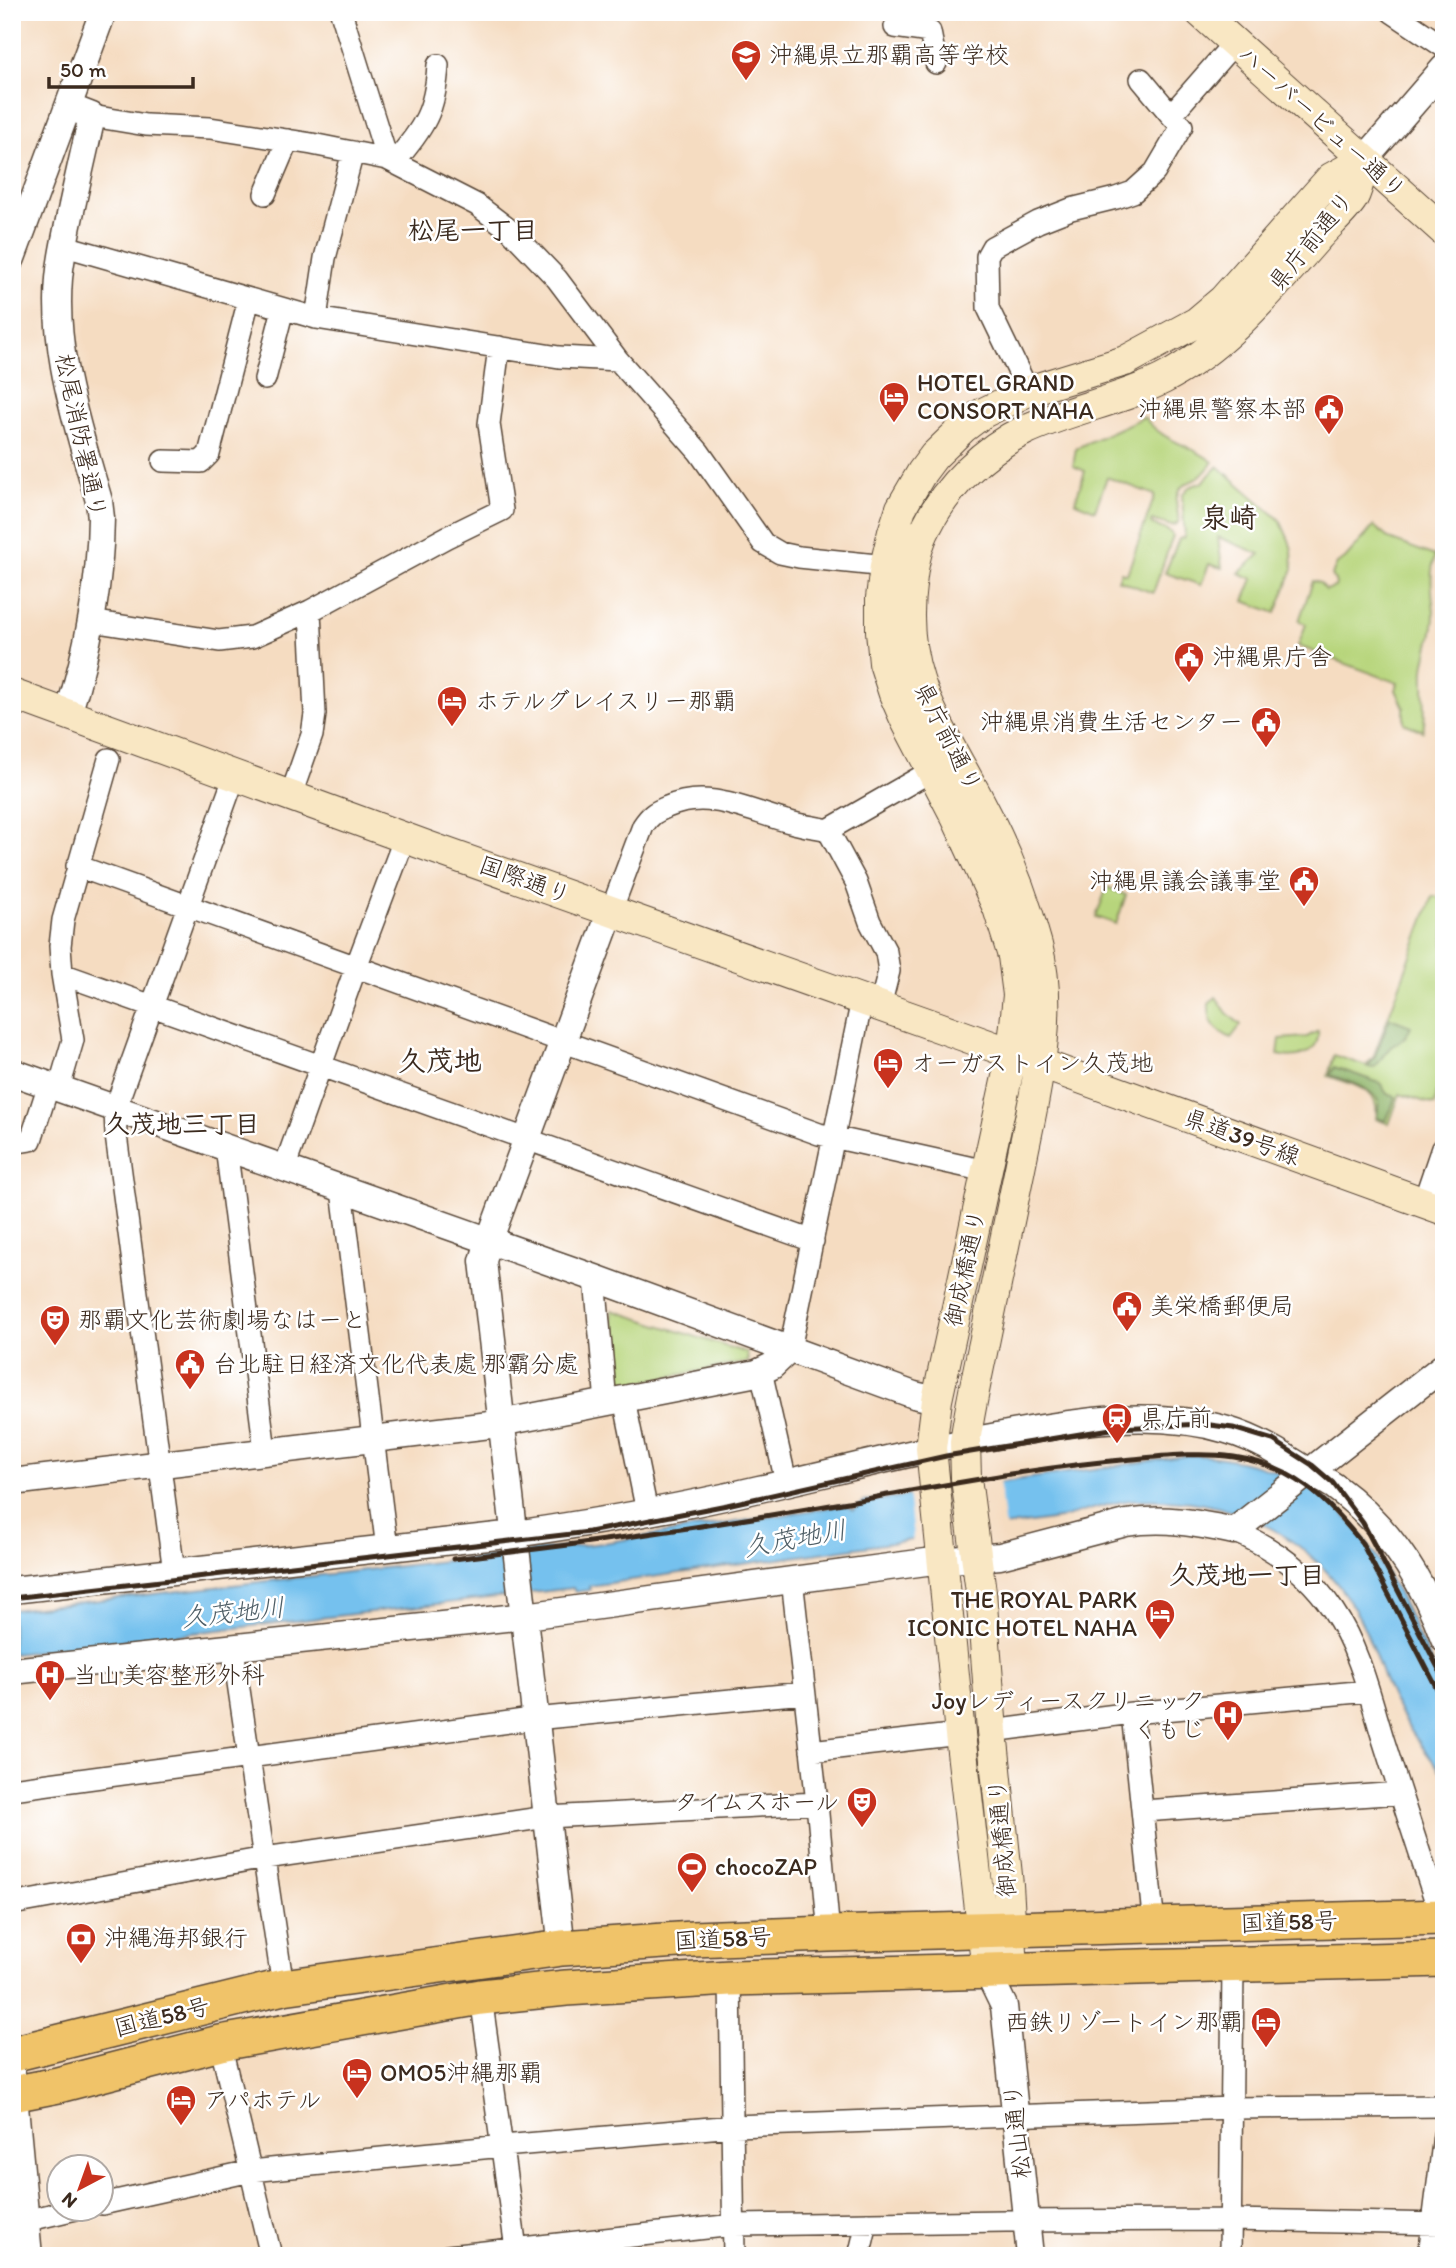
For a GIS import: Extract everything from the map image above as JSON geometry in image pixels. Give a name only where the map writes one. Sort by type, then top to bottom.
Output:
[{"type":"highway","name":"国道58号","points":[[12,2054],[284,1987],[562,1948],[693,1939],[828,1934],[1442,1917]]},
{"type":"highway","name":"国道58号","points":[[13,2087],[58,2085],[220,2043],[481,1997],[566,1988],[730,1978],[1444,1959]]},
{"type":"main road","name":"ハーバービュー通り","points":[[1200,12],[1444,231]]},
{"type":"main road","name":"県庁前通り","points":[[1026,1059],[1044,1001],[1039,951],[1022,896],[993,827],[917,679],[893,532],[901,508],[934,456],[983,413],[1028,391],[1125,362],[1198,322],[1223,300],[1331,178],[1364,160]]},
{"type":"main road","name":"県庁前通り","points":[[1026,1059],[1008,934],[933,770],[901,710],[884,663],[881,631],[899,567],[937,508],[963,476],[997,446],[1027,429],[1120,398],[1162,379],[1202,355],[1244,319],[1353,198],[1364,160]]},
{"type":"main road","name":"国際通り","points":[[12,694],[1026,1059]]},
{"type":"main road","name":"御成橋通り","points":[[1000,1970],[997,1930],[960,1734],[931,1448],[937,1400],[986,1171],[1026,1059]]},
{"type":"main road","name":"御成橋通り","points":[[997,1930],[1008,1885],[966,1478],[965,1441],[1026,1059]]},
{"type":"main road","name":"県道39号線","points":[[1026,1059],[1435,1207]]},
{"type":"street","name":"松尾消防署通り","points":[[68,713],[92,621],[101,518],[99,502],[71,405],[61,347],[59,288],[81,111],[103,12]]},
{"type":"street","points":[[341,12],[391,160]]},
{"type":"street","points":[[1392,12],[1444,47]]},
{"type":"street","points":[[895,27],[930,32],[936,63]]},
{"type":"street","points":[[1171,115],[1234,43]]},
{"type":"street","points":[[391,160],[423,127],[432,106],[438,65]]},
{"type":"street","points":[[1364,160],[1444,68]]},
{"type":"street","points":[[1028,391],[988,308],[987,256],[992,247],[1038,222],[1071,209],[1133,192],[1155,172],[1182,126],[1141,79]]},
{"type":"street","points":[[12,258],[81,111],[146,125],[210,128],[391,160],[477,205],[511,231],[557,279],[618,360],[699,452],[763,543],[780,553],[799,557],[899,567]]},
{"type":"street","points":[[265,194],[288,140]]},
{"type":"street","points":[[316,318],[325,258],[353,152]]},
{"type":"street","points":[[23,231],[65,246],[316,318],[559,357],[618,360]]},
{"type":"street","points":[[163,461],[201,462],[209,454],[249,299]]},
{"type":"street","points":[[265,379],[283,309]]},
{"type":"street","points":[[92,621],[219,641],[252,637],[310,611],[502,510],[488,424],[499,347]]},
{"type":"street","points":[[291,795],[306,754],[314,721],[310,611]]},
{"type":"street","points":[[12,1143],[31,1140],[73,1040],[62,974],[63,920],[109,759]]},
{"type":"street","points":[[562,1948],[484,1275],[489,1241],[643,826],[650,814],[674,804],[705,799],[736,804],[790,822],[828,830],[933,770]]},
{"type":"street","points":[[174,1572],[116,1135],[115,1109],[235,775]]},
{"type":"street","points":[[12,1482],[502,1423],[761,1371],[772,1366],[790,1349],[833,1138],[871,1003],[889,971],[886,952],[870,922],[856,882],[828,830]]},
{"type":"street","points":[[284,1169],[405,837]]},
{"type":"street","points":[[77,866],[833,1138],[986,1171]]},
{"type":"street","points":[[62,974],[322,1064],[813,1241]]},
{"type":"street","points":[[12,1072],[596,1278],[914,1395],[937,1400]]},
{"type":"street","points":[[226,1147],[265,1451]]},
{"type":"street","points":[[1435,1207],[1444,1150]]},
{"type":"street","points":[[342,1190],[387,1549]]},
{"type":"street","points":[[596,1278],[615,1401],[647,1512]]},
{"type":"street","points":[[1234,1531],[1444,1366]]},
{"type":"street","points":[[761,1371],[786,1482]]},
{"type":"street","points":[[12,1590],[387,1549],[517,1542],[965,1441],[1056,1425],[1133,1419],[1183,1422],[1227,1430],[1278,1452],[1333,1486],[1368,1515],[1394,1544],[1416,1576],[1444,1638]]},
{"type":"street","points":[[12,1671],[233,1648],[524,1609],[792,1579],[942,1552],[975,1549],[1000,1556],[1126,1523],[1145,1520],[1192,1522],[1234,1531],[1274,1551],[1306,1577],[1344,1628],[1368,1691],[1442,1917]]},
{"type":"street","points":[[792,1579],[817,1803],[828,1934]]},
{"type":"street","points":[[233,1648],[284,1987]]},
{"type":"street","points":[[992,1731],[1132,1713],[1368,1691]]},
{"type":"street","points":[[12,1789],[537,1718],[804,1693]]},
{"type":"street","points":[[1132,1713],[1154,1926]]},
{"type":"street","points":[[811,1751],[960,1734]]},
{"type":"street","points":[[1143,1811],[1400,1793]]},
{"type":"street","points":[[12,1903],[265,1858],[547,1817],[817,1803]]},
{"type":"street","points":[[1230,2256],[1233,1965]]},
{"type":"street","name":"松山通り","points":[[1000,1970],[1030,2256]]},
{"type":"street","points":[[730,1978],[734,2256]]},
{"type":"street","points":[[481,1997],[516,2252]]},
{"type":"street","points":[[220,2043],[271,2256]]},
{"type":"street","points":[[13,2087],[20,2222],[29,2256]]},
{"type":"street","points":[[116,2201],[251,2171],[734,2126],[1233,2108],[1444,2106]]},
{"type":"street","points":[[1429,2256],[1438,2224],[1444,2135]]},
{"type":"street","points":[[20,2222],[46,2216]]},
{"type":"street","points":[[448,2256],[516,2252],[734,2225],[1026,2220],[1438,2224]]},
{"type":"street","points":[[859,2256],[867,2223]]},
{"type":"green space","points":[[1144,417],[1168,438],[1213,462],[1198,478],[1184,485],[1179,491],[1176,503],[1178,523],[1172,526],[1152,520],[1151,524],[1169,531],[1173,536],[1153,593],[1118,580],[1121,572],[1127,574],[1155,495],[1107,477],[1095,510],[1075,502],[1085,471],[1073,466],[1076,448]]},
{"type":"green space","points":[[1218,466],[1280,520],[1289,540],[1293,569],[1276,613],[1244,601],[1253,579],[1239,573],[1260,554],[1218,537],[1222,568],[1209,564],[1201,585],[1165,573],[1179,539],[1185,537],[1182,495],[1189,487],[1203,482]]},
{"type":"green space","points":[[1374,526],[1389,539],[1435,556],[1432,576],[1434,619],[1424,670],[1423,731],[1404,723],[1404,707],[1396,690],[1398,683],[1298,646],[1306,624],[1299,621],[1313,581],[1320,583],[1326,590],[1335,587],[1332,575],[1337,564],[1345,559]]},
{"type":"green space","points":[[1107,887],[1126,895],[1116,924],[1096,917]]},
{"type":"green space","points":[[1433,896],[1444,898],[1443,1027],[1435,1105],[1400,1094],[1389,1124],[1376,1119],[1374,1100],[1363,1089],[1328,1076],[1334,1055],[1366,1066],[1373,1058]]},
{"type":"green space","points":[[1216,997],[1227,1013],[1241,1025],[1231,1038],[1211,1021],[1209,1004]]},
{"type":"green space","points":[[1390,1018],[1411,1026],[1406,1035],[1387,1051],[1373,1068],[1368,1067],[1374,1058]]},
{"type":"green space","points":[[1318,1031],[1315,1045],[1305,1054],[1292,1057],[1278,1055],[1280,1039],[1307,1037]]},
{"type":"green space","points":[[1334,1067],[1380,1083],[1387,1094],[1396,1097],[1386,1121],[1377,1118],[1379,1102],[1375,1096],[1358,1085],[1330,1075]]},
{"type":"green space","points":[[612,1310],[747,1353],[748,1362],[619,1386]]},
{"type":"water","name":"久茂地川","points":[[1192,1455],[1226,1458],[1258,1465],[1303,1484],[1333,1505],[1362,1536],[1399,1595],[1443,1687],[1444,1775],[1398,1710],[1356,1612],[1319,1564],[1297,1545],[1246,1516],[1218,1507],[1188,1502],[1130,1500],[1059,1519],[589,1586],[590,1590],[575,1592],[573,1588],[14,1654],[12,1651],[12,1610],[603,1543],[844,1505],[854,1510],[863,1502]]},
{"type":"pier","points":[[999,1479],[1007,1530],[912,1543],[908,1492]]},
{"type":"railway","points":[[12,1598],[589,1532],[727,1505],[946,1456],[1117,1428],[1203,1424],[1233,1428],[1273,1440],[1312,1465],[1333,1483],[1363,1523],[1444,1679]]},
{"type":"railway","points":[[453,1559],[718,1523],[1069,1466],[1184,1455],[1234,1457],[1255,1461],[1291,1476],[1321,1498],[1349,1527],[1362,1543],[1444,1702]]},
{"type":"place","name":"沖縄県立那覇高等学校","points":[[746,82]]},
{"type":"place","name":"HOTEL GRAND CONSORT NAHA","points":[[894,424]]},
{"type":"place","name":"沖縄県警察本部","points":[[1329,436]]},
{"type":"place","name":"沖縄県庁舎","points":[[1189,684]]},
{"type":"place","name":"ホテルグレイスリー那覇","points":[[452,728]]},
{"type":"place","name":"沖縄県消費生活センター","points":[[1266,749]]},
{"type":"place","name":"沖縄県議会議事堂","points":[[1304,908]]},
{"type":"place","name":"オーガストイン久茂地","points":[[888,1090]]},
{"type":"place","name":"美栄橋郵便局","points":[[1127,1333]]},
{"type":"place","name":"那覇文化芸術劇場なはーと","points":[[55,1347]]},
{"type":"place","name":"台北駐日経済文化代表處 那霸分處","points":[[190,1391]]},
{"type":"place","name":"県庁前","points":[[1117,1445]]},
{"type":"place","name":"THE ROYAL PARK ICONIC HOTEL NAHA","points":[[1160,1641]]},
{"type":"place","name":"当山美容整形外科","points":[[50,1702]]},
{"type":"place","name":"Joyレディースクリニック くもじ","points":[[1228,1742]]},
{"type":"place","name":"タイムスホール","points":[[862,1829]]},
{"type":"place","name":"chocoZAP","points":[[692,1894]]},
{"type":"place","name":"沖縄海邦銀行","points":[[81,1965]]},
{"type":"place","name":"西鉄リゾートイン那覇","points":[[1266,2049]]},
{"type":"place","name":"OMO5沖縄那覇","points":[[357,2100]]},
{"type":"place","name":"アパホテル","points":[[181,2127]]},
{"type":"district","name":"松尾一丁目","points":[[473,230]]},
{"type":"district","name":"泉崎","points":[[1229,517]]},
{"type":"district","name":"久茂地","points":[[440,1060]]},
{"type":"district","name":"久茂地三丁目","points":[[182,1124]]},
{"type":"district","name":"久茂地一丁目","points":[[1247,1575]]}]
